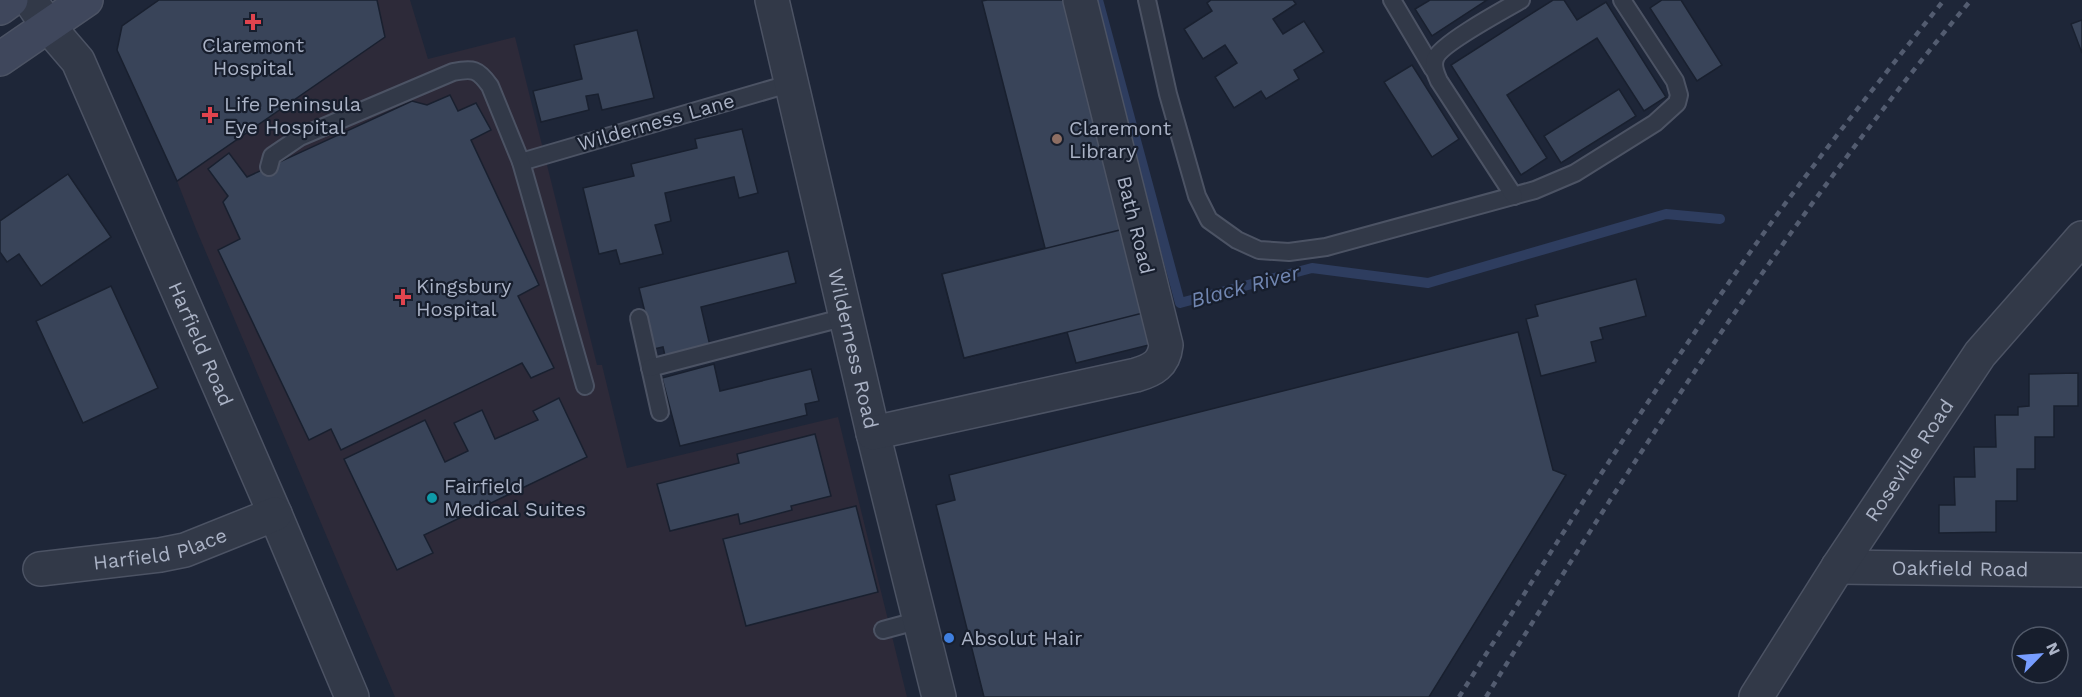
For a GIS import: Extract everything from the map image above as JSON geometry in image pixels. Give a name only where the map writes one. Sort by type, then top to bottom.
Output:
[{"type":"main road","points":[[0,8],[11,0]]},
{"type":"main road","points":[[0,59],[86,0]]},
{"type":"street","name":"Harfield Road","points":[[30,0],[48,26],[78,61],[352,697]]},
{"type":"street","name":"Wilderness Road","points":[[772,0],[873,433],[939,697]]},
{"type":"street","name":"Bath Road","points":[[873,433],[1136,375],[1160,364],[1165,354],[1166,345],[1080,0]]},
{"type":"street","name":"Roseville Road","points":[[1756,697],[1838,567],[1980,354],[2082,238]]},
{"type":"street","name":"Harfield Place","points":[[40,569],[168,553],[205,542],[274,514]]},
{"type":"street","name":"Oakfield Road","points":[[1838,567],[2082,570]]},
{"type":"lane","points":[[1147,0],[1168,94],[1197,196],[1209,220],[1237,240],[1259,250],[1289,252],[1326,248],[1535,190],[1575,173],[1655,123],[1677,103],[1679,95],[1675,81],[1622,0]]},
{"type":"lane","points":[[1392,0],[1439,81],[1514,196]]},
{"type":"lane","points":[[1433,69],[1435,57],[1441,50],[1487,19],[1521,0]]},
{"type":"lane","points":[[269,167],[272,156],[300,137],[453,72],[470,69],[483,76],[490,86],[520,162],[585,386]]},
{"type":"lane","name":"Wilderness Lane","points":[[520,162],[792,83]]},
{"type":"lane","points":[[650,368],[846,317]]},
{"type":"lane","points":[[639,318],[660,412]]},
{"type":"lane","points":[[884,630],[920,620]]},
{"type":"shaded area","name":"Kingsbury Hospital","points":[[159,0],[410,0],[428,59],[515,37],[597,365],[602,365],[627,468],[838,417],[907,697],[395,697],[177,181],[117,50],[122,26]]},
{"type":"building","name":"Life Peninsula Eye Hospital","points":[[159,0],[377,0],[385,37],[177,181],[117,50],[122,26]]},
{"type":"building","points":[[1066,0],[1153,344],[1076,363],[1067,332],[964,358],[942,274],[1045,248],[982,1]]},
{"type":"building","points":[[1211,0],[1293,0],[1296,4],[1273,19],[1283,34],[1304,21],[1324,52],[1294,70],[1299,79],[1266,99],[1261,91],[1234,108],[1215,77],[1237,63],[1225,45],[1203,59],[1184,29],[1212,11],[1207,3]]},
{"type":"building","points":[[1430,0],[1487,0],[1432,36],[1415,9]]},
{"type":"building","points":[[1553,0],[1564,0],[1577,20],[1606,2],[1666,97],[1644,111],[1597,38],[1507,95],[1547,158],[1521,175],[1451,65]]},
{"type":"building","points":[[1662,0],[1681,0],[1722,65],[1697,81],[1650,8]]},
{"type":"building","points":[[2082,20],[2082,53],[2071,24]]},
{"type":"building","points":[[637,30],[654,98],[602,110],[598,94],[586,96],[589,110],[541,122],[533,91],[582,79],[574,45]]},
{"type":"building","points":[[1412,65],[1459,139],[1432,157],[1384,82]]},
{"type":"building","points":[[1619,89],[1636,116],[1561,163],[1544,136]]},
{"type":"building","points":[[450,95],[458,111],[476,103],[491,130],[471,140],[539,285],[518,296],[554,368],[531,378],[522,363],[341,450],[331,429],[309,440],[218,250],[240,239],[223,202],[228,196],[208,169],[229,153],[247,177],[412,101],[427,105]]},
{"type":"building","points":[[742,129],[758,193],[739,198],[734,177],[665,193],[671,221],[655,225],[663,254],[620,264],[616,250],[599,254],[583,188],[634,176],[631,164],[697,148],[695,139]]},
{"type":"building","points":[[68,174],[111,237],[41,286],[19,254],[7,262],[0,252],[0,221]]},
{"type":"building","points":[[1124,229],[1147,312],[964,358],[942,274]]},
{"type":"building","points":[[788,251],[796,283],[701,307],[711,350],[666,360],[663,347],[654,349],[639,288]]},
{"type":"building","points":[[1636,279],[1646,316],[1600,328],[1603,339],[1591,342],[1596,362],[1541,376],[1526,319],[1538,316],[1535,305]]},
{"type":"building","points":[[111,286],[158,388],[83,423],[36,321]]},
{"type":"building","points":[[1518,332],[1553,470],[1566,475],[1429,697],[984,697],[936,505],[955,500],[949,475]]},
{"type":"building","points":[[714,364],[720,391],[811,369],[819,401],[805,404],[807,415],[680,446],[662,378]]},
{"type":"building","points":[[2078,373],[2078,406],[2054,406],[2054,437],[2035,437],[2035,469],[2017,469],[2017,501],[1996,501],[1996,532],[1939,533],[1939,505],[1955,505],[1954,477],[1975,477],[1974,447],[1996,447],[1995,415],[2018,415],[2018,407],[2029,406],[2029,374]]},
{"type":"building","name":"Fairfield Medical Suites","points":[[559,398],[587,457],[424,535],[433,553],[397,570],[344,459],[425,420],[445,462],[468,451],[454,423],[482,410],[495,439],[538,420],[533,411]]},
{"type":"building","points":[[815,434],[831,496],[791,506],[792,510],[740,524],[738,514],[670,531],[657,484],[739,463],[737,454]]},
{"type":"building","points":[[856,506],[878,592],[746,626],[723,539]]},
{"type":"waterway","name":"Black River","points":[[1098,0],[1180,303],[1312,268],[1428,283],[1666,214],[1720,219]]},
{"type":"railway","points":[[1459,697],[1630,429],[1737,271],[1812,167],[1944,0]]},
{"type":"railway","points":[[1486,697],[1599,517],[1716,340],[1839,167],[1971,0]]},
{"type":"place","name":"Claremont Hospital","points":[[253,22]]},
{"type":"place","name":"Life Peninsula Eye Hospital","points":[[210,115]]},
{"type":"place","name":"Claremont Library","points":[[1057,139]]},
{"type":"place","name":"Kingsbury Hospital","points":[[403,297]]},
{"type":"place","name":"Fairfield Medical Suites","points":[[432,498]]},
{"type":"place","name":"Absolut Hair","points":[[949,638]]}]
